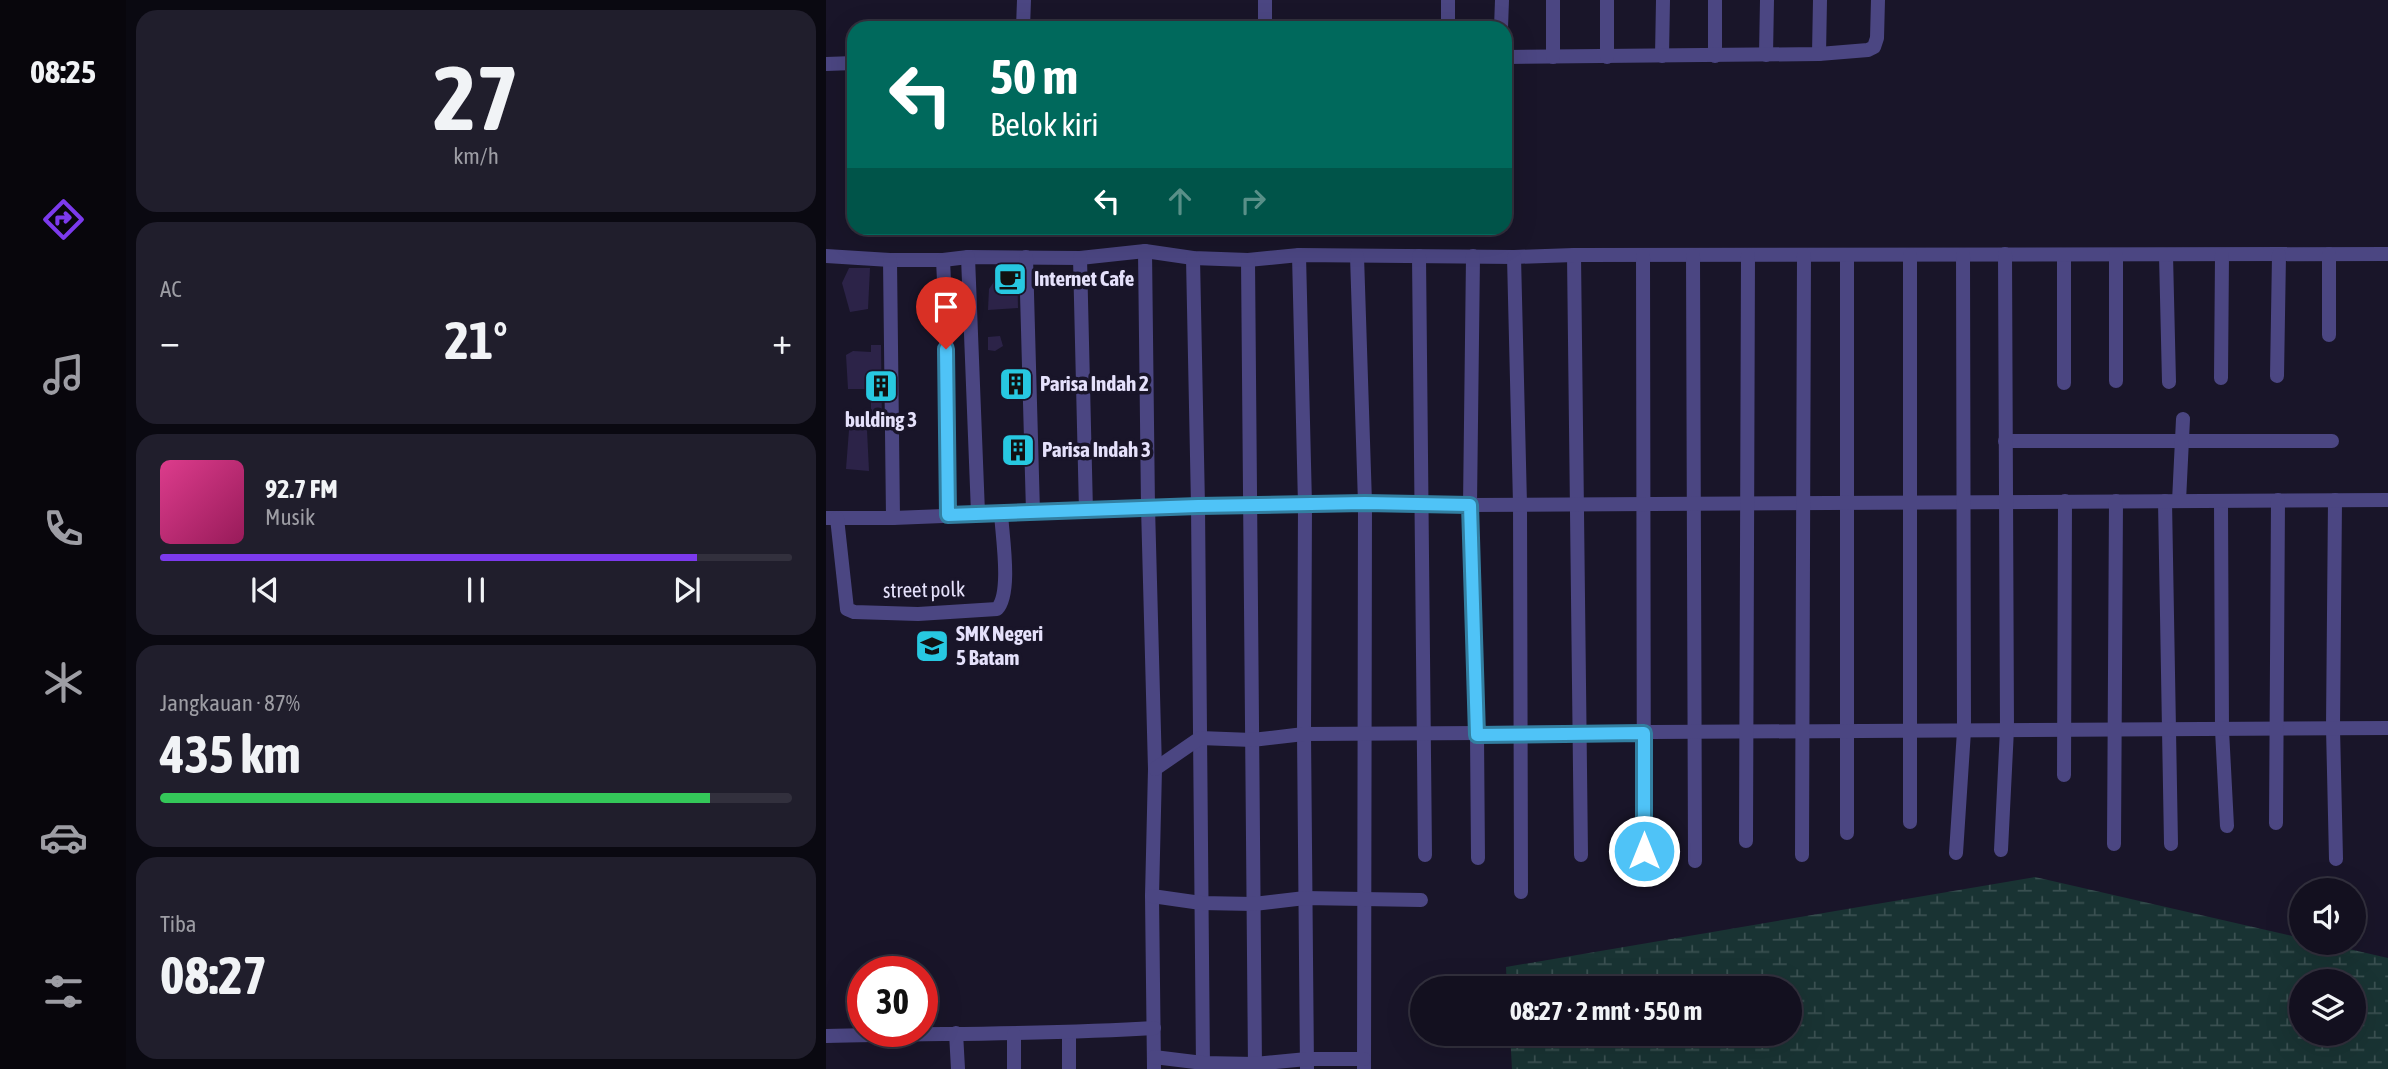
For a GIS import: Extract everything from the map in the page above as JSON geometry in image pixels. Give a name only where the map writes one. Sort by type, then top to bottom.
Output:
[{"type":"street","points":[[1023,21],[1024,0]]},
{"type":"street","points":[[1265,0],[1265,21]]},
{"type":"street","points":[[1448,0],[1448,21]]},
{"type":"street","points":[[1501,21],[1502,0]]},
{"type":"street","points":[[1553,0],[1553,57]]},
{"type":"street","points":[[1607,0],[1607,57]]},
{"type":"street","points":[[1662,0],[1662,56]]},
{"type":"street","points":[[1715,0],[1715,55]]},
{"type":"street","points":[[1766,55],[1767,0]]},
{"type":"street","points":[[1819,54],[1820,0]]},
{"type":"street","points":[[1512,57],[1819,54],[1868,50],[1874,47],[1877,38],[1878,0]]},
{"type":"street","points":[[826,64],[847,62]]},
{"type":"street","points":[[1146,251],[1148,508],[1155,769],[1152,896],[1154,1063],[1203,1066],[1364,1064],[1365,503],[1357,256]]},
{"type":"street","points":[[826,256],[890,260],[968,257],[1080,258],[1146,251],[1193,258],[1248,260],[1299,254],[1514,257],[2388,254]]},
{"type":"street","points":[[1299,254],[1305,505],[1307,1064]]},
{"type":"street","points":[[2001,850],[2007,729],[2005,254]]},
{"type":"street","points":[[2329,254],[2329,335]]},
{"type":"street","points":[[1574,255],[1581,855]]},
{"type":"street","points":[[1746,841],[1748,255]]},
{"type":"street","points":[[1847,255],[1847,833]]},
{"type":"street","points":[[1910,255],[1910,822]]},
{"type":"street","points":[[1956,853],[1964,731],[1963,255]]},
{"type":"street","points":[[2064,255],[2064,383]]},
{"type":"street","points":[[2116,255],[2116,381]]},
{"type":"street","points":[[2166,255],[2169,383]]},
{"type":"street","points":[[2221,377],[2222,255]]},
{"type":"street","points":[[2277,376],[2279,255]]},
{"type":"street","points":[[1419,256],[1425,855]]},
{"type":"street","points":[[1473,256],[1470,505],[1478,858]]},
{"type":"street","points":[[1643,256],[1644,875]]},
{"type":"street","points":[[1693,256],[1695,861]]},
{"type":"street","points":[[1802,855],[1804,256]]},
{"type":"street","points":[[968,257],[978,513]]},
{"type":"street","points":[[1026,257],[1033,512]]},
{"type":"street","points":[[1514,257],[1520,504],[1521,892]]},
{"type":"street","points":[[1080,258],[1086,511]]},
{"type":"street","points":[[1193,258],[1203,1066]]},
{"type":"street","points":[[890,260],[894,517]]},
{"type":"street","points":[[943,260],[948,515]]},
{"type":"street","points":[[1248,260],[1255,1067]]},
{"type":"street","points":[[2171,844],[2168,730],[2172,501],[2183,419]]},
{"type":"street","points":[[2005,441],[2332,441]]},
{"type":"street","points":[[2276,823],[2278,500]]},
{"type":"street","points":[[2334,500],[2333,728],[2336,859]]},
{"type":"street","points":[[832,518],[1365,503],[1470,505],[2388,500]]},
{"type":"street","points":[[2064,775],[2065,501]]},
{"type":"street","points":[[2114,844],[2116,502]]},
{"type":"street","points":[[2221,502],[2222,730],[2227,826]]},
{"type":"street","name":"street polk","points":[[832,518],[847,609],[854,612],[918,614],[997,609],[1002,604],[1005,580],[1001,513]]},
{"type":"street","points":[[1155,769],[1200,738],[1252,740],[1304,734],[2388,728]]},
{"type":"street","points":[[1152,896],[1201,903],[1254,904],[1305,898],[1421,900]]},
{"type":"street","points":[[826,1037],[956,1033],[1069,1034],[1154,1028]]},
{"type":"street","points":[[956,1033],[958,1069]]},
{"type":"street","points":[[1014,1034],[1014,1069]]},
{"type":"street","points":[[1069,1034],[1069,1069]]},
{"type":"green space","points":[[2035,877],[2289,935],[2289,955],[2366,953],[2388,958],[2388,1069],[1512,1069],[1511,1046],[1802,1046],[1802,976],[1506,976],[1506,967]]},
{"type":"building","name":"Internet Cafe","points":[[1004,267],[1017,268],[1018,308],[988,310],[989,289]]},
{"type":"building","points":[[849,268],[870,268],[868,309],[850,312],[842,283]]},
{"type":"building","points":[[1000,336],[1003,346],[995,351],[988,350],[988,337]]},
{"type":"building","points":[[871,345],[881,345],[882,429],[871,427],[871,389],[848,389],[846,355],[853,351],[871,352]]},
{"type":"building","name":"Parisa Indah 2","points":[[1020,375],[1020,390],[1008,391],[1006,378]]},
{"type":"building","points":[[849,430],[867,430],[869,471],[846,469]]},
{"type":"building","name":"Parisa Indah 3","points":[[1007,441],[1021,441],[1022,459],[1007,459]]},
{"type":"place","name":"Internet Cafe","points":[[1010,279]]},
{"type":"place","name":"Parisa Indah 2","points":[[1016,384]]},
{"type":"place","name":"bulding 3","points":[[881,386]]},
{"type":"place","name":"Parisa Indah 3","points":[[1018,450]]},
{"type":"place","name":"SMK Negeri 5 Batam","points":[[932,646]]},
{"type":"route","points":[[946,349],[948,515],[1198,506],[1365,503],[1470,505],[1477,735],[1644,733],[1644,851]]}]
